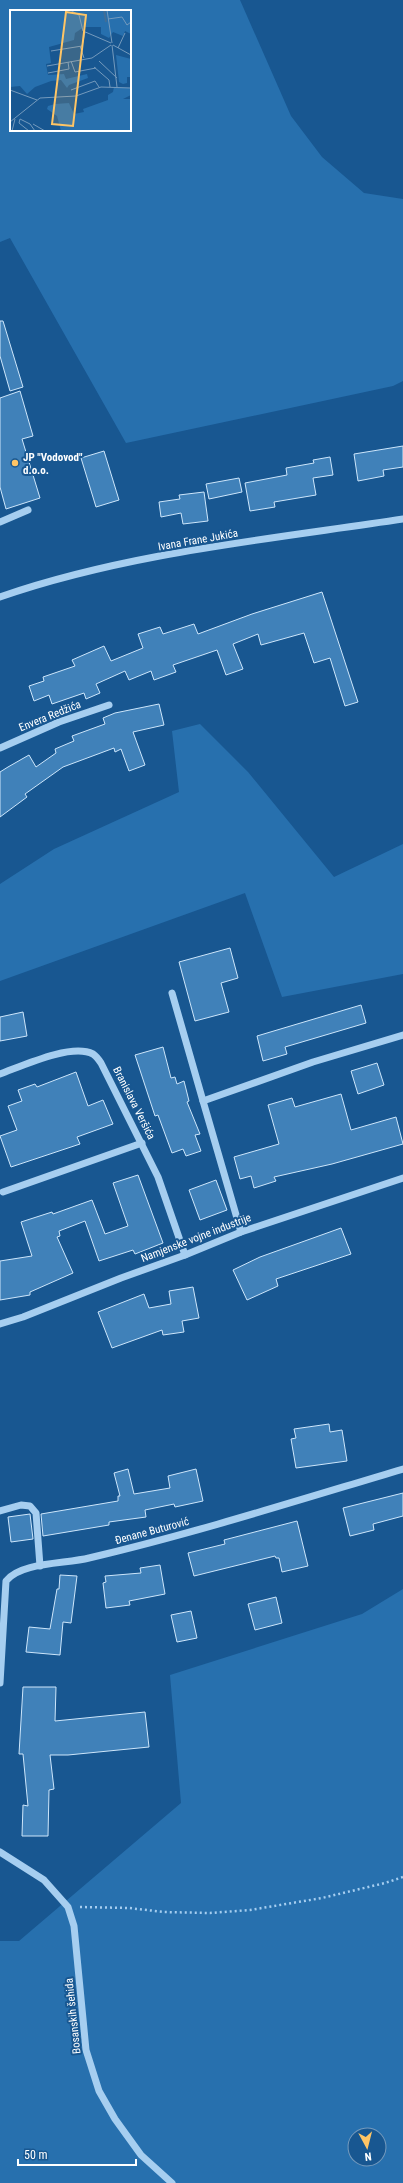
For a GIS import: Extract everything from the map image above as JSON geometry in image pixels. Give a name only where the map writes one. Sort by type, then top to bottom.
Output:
[{"type":"street","points":[[0,522],[28,510]]},
{"type":"street","name":"Ivana Frane Jukića","points":[[0,597],[90,570],[210,548],[403,519]]},
{"type":"street","name":"Envera Redžića","points":[[0,748],[59,722],[109,705]]},
{"type":"street","points":[[172,993],[241,1232]]},
{"type":"street","points":[[203,1101],[313,1062],[403,1035]]},
{"type":"street","name":"Branislava Veršića","points":[[0,1074],[54,1055],[74,1050],[93,1054],[101,1063],[158,1177],[186,1255]]},
{"type":"street","points":[[2,1192],[142,1143]]},
{"type":"street","name":"Namjenske vojne industrije","points":[[0,1324],[186,1255],[241,1232],[403,1178]]},
{"type":"street","name":"Đenane Buturović","points":[[0,1683],[3,1580],[10,1575],[18,1571],[84,1559],[155,1542],[403,1469]]},
{"type":"street","points":[[0,1511],[21,1505],[30,1506],[36,1513],[40,1566]]},
{"type":"street","name":"Bosanskih šehida","points":[[0,1852],[44,1880],[68,1907],[74,1926],[86,2050],[99,2091],[115,2119],[141,2156],[172,2183]]},
{"type":"path","points":[[68,1907],[129,1908],[164,1912],[210,1913],[250,1910],[322,1898],[385,1884],[403,1877]]},
{"type":"shaded area","points":[[0,0],[240,0],[291,116],[322,157],[364,193],[403,199],[403,381],[393,386],[126,443],[10,238],[0,242]]},
{"type":"shaded area","points":[[200,724],[248,772],[334,877],[403,844],[403,974],[282,997],[245,893],[0,981],[0,884],[54,849],[179,792],[172,731]]},
{"type":"shaded area","points":[[403,1589],[403,2183],[0,2183],[0,1941],[19,1941],[181,1803],[170,1675],[362,1614]]},
{"type":"building","points":[[0,321],[3,321],[23,387],[10,391],[0,356]]},
{"type":"building","name":"JP \"Vodovod\" d.o.o.","points":[[20,391],[33,436],[22,439],[40,498],[6,509],[0,487],[0,398]]},
{"type":"building","points":[[403,446],[403,467],[383,470],[384,476],[358,481],[354,454]]},
{"type":"building","points":[[104,451],[119,500],[96,507],[81,458]]},
{"type":"building","points":[[330,457],[333,475],[313,478],[316,495],[274,502],[275,507],[250,511],[245,483],[287,475],[286,468],[314,463],[313,460]]},
{"type":"building","points":[[239,478],[242,492],[209,499],[206,484]]},
{"type":"building","points":[[204,492],[208,521],[183,524],[181,513],[161,517],[159,502],[180,499],[179,495]]},
{"type":"building","points":[[322,592],[358,702],[345,706],[330,658],[314,663],[304,633],[261,645],[258,634],[233,644],[243,669],[226,675],[217,650],[173,665],[176,672],[154,680],[151,671],[129,680],[125,671],[96,684],[100,693],[86,699],[84,693],[52,704],[49,695],[34,701],[29,686],[44,681],[43,677],[75,666],[72,660],[104,646],[111,661],[143,648],[138,634],[160,627],[163,634],[194,624],[198,634],[252,614]]},
{"type":"building","points":[[159,704],[164,725],[133,732],[145,765],[129,771],[121,749],[115,752],[114,748],[63,767],[25,794],[27,797],[0,817],[0,772],[29,755],[36,767],[56,753],[55,749],[74,741],[72,736],[105,724],[103,718],[115,713]]},
{"type":"building","points":[[230,948],[238,978],[221,983],[229,1012],[195,1021],[179,962]]},
{"type":"building","points":[[361,1005],[366,1023],[285,1047],[287,1054],[263,1061],[257,1036]]},
{"type":"building","points":[[23,1012],[27,1036],[0,1041],[0,1017]]},
{"type":"building","points":[[163,1047],[171,1078],[175,1077],[177,1084],[184,1081],[189,1101],[187,1102],[200,1134],[195,1135],[201,1151],[186,1156],[183,1149],[172,1153],[158,1115],[155,1116],[135,1055]]},
{"type":"building","points":[[377,1063],[384,1085],[358,1094],[351,1071]]},
{"type":"building","points":[[76,1072],[88,1106],[103,1100],[113,1124],[77,1137],[80,1144],[11,1167],[0,1136],[17,1130],[8,1106],[22,1101],[18,1090],[35,1084],[37,1087]]},
{"type":"building","points":[[341,1094],[351,1130],[396,1117],[403,1144],[332,1164],[274,1177],[276,1181],[254,1188],[251,1176],[240,1179],[234,1157],[279,1144],[268,1105],[292,1098],[295,1107]]},
{"type":"building","points":[[138,1175],[163,1243],[135,1254],[133,1250],[99,1261],[85,1221],[59,1231],[60,1236],[57,1237],[73,1273],[30,1292],[30,1295],[0,1300],[0,1261],[32,1256],[21,1222],[52,1212],[53,1214],[92,1200],[105,1234],[128,1226],[113,1183]]},
{"type":"building","points":[[216,1180],[227,1210],[200,1220],[189,1190]]},
{"type":"building","points":[[341,1228],[351,1254],[276,1279],[278,1286],[247,1300],[233,1270],[260,1257]]},
{"type":"building","points":[[193,1287],[199,1318],[182,1321],[184,1332],[163,1335],[162,1330],[112,1348],[98,1312],[144,1294],[149,1308],[171,1304],[169,1291]]},
{"type":"building","points":[[329,1424],[330,1432],[342,1430],[347,1461],[296,1468],[291,1439],[296,1438],[294,1429]]},
{"type":"building","points":[[128,1469],[134,1494],[170,1488],[168,1476],[196,1469],[203,1501],[175,1507],[174,1504],[145,1510],[146,1517],[109,1522],[109,1525],[43,1536],[41,1514],[118,1501],[118,1496],[120,1496],[114,1473]]},
{"type":"building","points":[[403,1493],[403,1516],[373,1524],[374,1530],[350,1536],[343,1508]]},
{"type":"building","points":[[30,1514],[33,1539],[11,1542],[8,1517]]},
{"type":"building","points":[[297,1521],[308,1566],[282,1572],[279,1558],[276,1558],[275,1556],[194,1576],[188,1553],[225,1544],[224,1540]]},
{"type":"building","points":[[160,1565],[165,1594],[129,1601],[130,1605],[106,1608],[103,1583],[106,1582],[105,1576],[141,1573],[140,1568]]},
{"type":"building","points":[[60,1575],[77,1576],[71,1623],[63,1622],[60,1655],[26,1652],[29,1627],[50,1629],[57,1589],[59,1589]]},
{"type":"building","points":[[276,1597],[282,1623],[255,1630],[248,1604]]},
{"type":"building","points":[[191,1611],[197,1638],[177,1642],[171,1615]]},
{"type":"building","points":[[23,1687],[56,1687],[55,1721],[145,1712],[149,1747],[68,1755],[50,1755],[54,1789],[49,1790],[48,1836],[22,1836],[23,1805],[28,1806],[23,1754],[19,1754]]},
{"type":"place","name":"JP \"Vodovod\" d.o.o.","points":[[15,463]]}]
